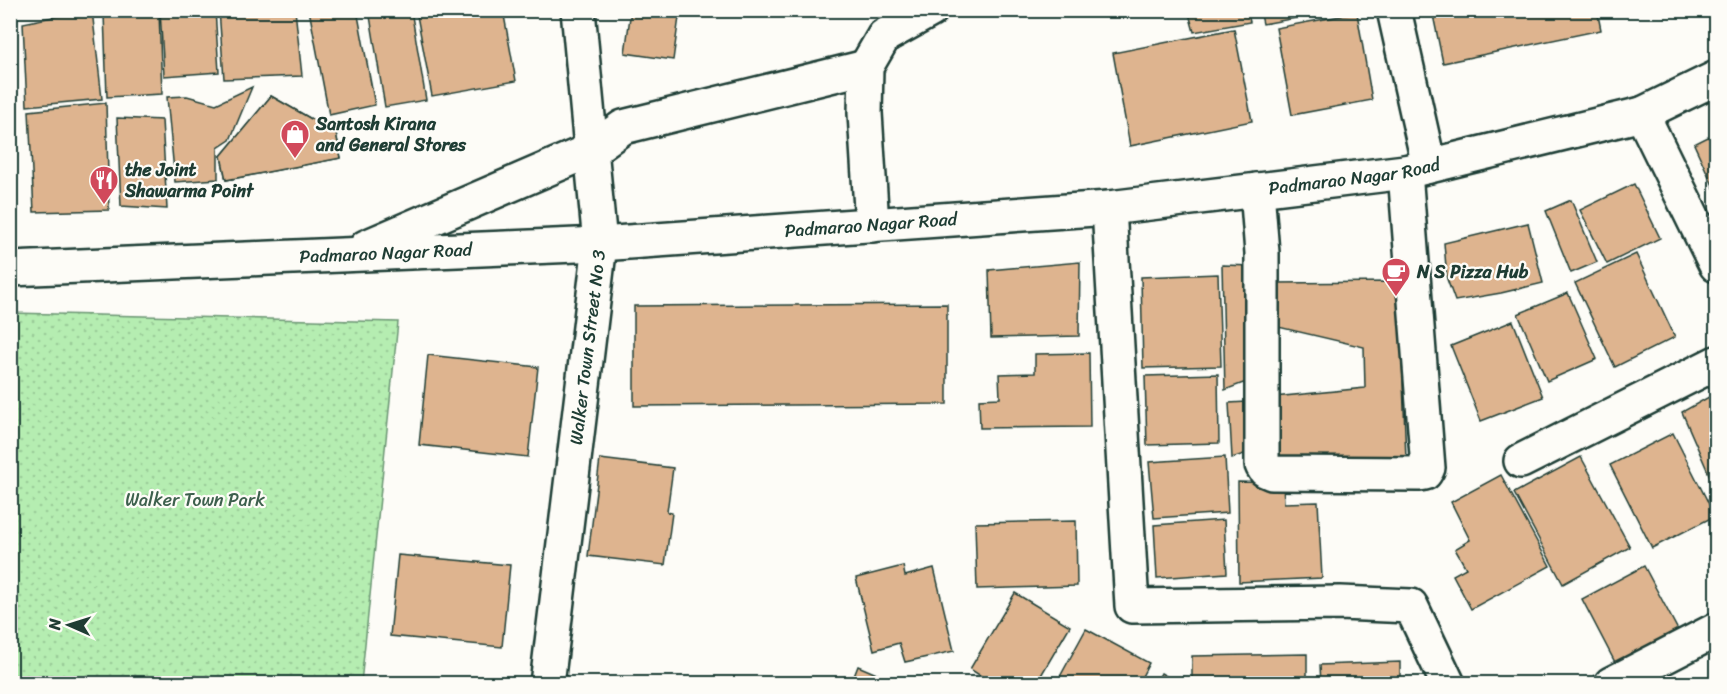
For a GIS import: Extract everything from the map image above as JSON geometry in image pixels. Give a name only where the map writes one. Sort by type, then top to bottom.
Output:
[{"type":"street","name":"Walker Town Street No 3","points":[[547,684],[600,244],[578,10]]},
{"type":"street","points":[[872,225],[865,113],[866,67],[884,36],[931,10]]},
{"type":"street","points":[[1257,190],[1262,254],[1262,465],[1264,470],[1272,473],[1425,473],[1428,468],[1417,169],[1394,10]]},
{"type":"street","points":[[348,255],[591,150],[623,127],[866,67]]},
{"type":"street","name":"Padmarao Nagar Road","points":[[10,269],[600,244],[1109,208],[1417,169],[1642,114],[1716,78]]},
{"type":"street","points":[[1642,114],[1716,265]]},
{"type":"street","points":[[1109,208],[1132,606],[1340,603],[1411,606],[1448,684]]},
{"type":"street","points":[[1521,461],[1716,363]]},
{"type":"street","points":[[1611,684],[1716,630]]},
{"type":"green space","name":"Walker Town Park","points":[[11,313],[398,322],[361,683],[60,684],[11,681]]},
{"type":"building","points":[[92,10],[102,99],[27,106],[23,23]]},
{"type":"building","points":[[160,10],[215,10],[219,72],[164,76]]},
{"type":"building","points":[[219,10],[295,10],[302,76],[224,79]]},
{"type":"building","points":[[309,10],[357,10],[375,105],[329,115]]},
{"type":"building","points":[[369,10],[411,10],[426,100],[385,107]]},
{"type":"building","points":[[416,10],[503,10],[516,81],[432,96]]},
{"type":"building","points":[[631,10],[680,10],[673,60],[625,53]]},
{"type":"building","points":[[1188,10],[1247,10],[1250,22],[1194,32]]},
{"type":"building","points":[[1260,10],[1340,10],[1263,24]]},
{"type":"building","points":[[1432,10],[1597,10],[1601,30],[1443,63]]},
{"type":"building","points":[[159,12],[162,94],[107,97],[104,14]]},
{"type":"building","points":[[1357,13],[1372,100],[1292,115],[1276,28]]},
{"type":"building","points":[[1234,29],[1252,121],[1130,146],[1113,53]]},
{"type":"building","points":[[252,87],[230,140],[218,148],[218,179],[175,182],[167,97],[187,96],[216,104]]},
{"type":"building","points":[[271,96],[336,133],[341,158],[226,180],[221,156]]},
{"type":"building","points":[[271,96],[336,133],[341,158],[226,180],[221,156]]},
{"type":"building","points":[[106,103],[109,210],[34,212],[29,111]]},
{"type":"building","points":[[117,118],[162,120],[167,209],[121,206]]},
{"type":"building","points":[[1716,133],[1716,192],[1694,144]]},
{"type":"building","points":[[1634,184],[1660,238],[1607,264],[1580,210]]},
{"type":"building","points":[[1571,200],[1597,262],[1571,273],[1546,211]]},
{"type":"building","points":[[1528,223],[1543,283],[1455,301],[1447,279],[1444,243]]},
{"type":"building","points":[[1636,254],[1675,337],[1615,367],[1575,283]]},
{"type":"building","points":[[1080,262],[1079,336],[991,338],[989,270]]},
{"type":"building","points":[[1222,265],[1253,266],[1246,382],[1225,390]]},
{"type":"building","points":[[1218,274],[1221,366],[1143,368],[1141,277]]},
{"type":"building","points":[[1396,282],[1401,330],[1406,460],[1276,462],[1274,397],[1365,388],[1364,347],[1274,326],[1274,283]]},
{"type":"building","points":[[1568,293],[1597,359],[1547,381],[1518,314]]},
{"type":"building","points":[[947,304],[947,404],[634,406],[634,306]]},
{"type":"building","points":[[1513,321],[1543,397],[1481,421],[1451,346]]},
{"type":"building","points":[[1089,353],[1090,427],[980,428],[979,399],[1000,398],[999,374],[1035,373],[1035,354]]},
{"type":"building","points":[[428,355],[538,367],[528,457],[419,445]]},
{"type":"building","points":[[1218,374],[1219,443],[1147,445],[1145,376]]},
{"type":"building","points":[[1716,393],[1716,488],[1715,488],[1682,412]]},
{"type":"building","points":[[1247,402],[1247,453],[1232,458],[1229,403]]},
{"type":"building","points":[[1673,433],[1715,516],[1652,548],[1610,465]]},
{"type":"building","points":[[1225,457],[1228,513],[1154,518],[1149,462]]},
{"type":"building","points":[[1581,457],[1630,547],[1563,584],[1514,493]]},
{"type":"building","points":[[600,459],[673,468],[667,512],[672,513],[665,565],[588,556]]},
{"type":"building","points":[[1501,475],[1550,566],[1471,609],[1453,575],[1466,568],[1455,549],[1470,540],[1451,502]]},
{"type":"building","points":[[1238,482],[1283,483],[1284,503],[1318,502],[1322,578],[1239,582]]},
{"type":"building","points":[[1224,520],[1227,573],[1157,578],[1154,525]]},
{"type":"building","points":[[1076,521],[1077,586],[977,589],[975,523]]},
{"type":"building","points":[[398,555],[510,565],[502,647],[390,636]]},
{"type":"building","points":[[903,566],[905,576],[934,568],[954,651],[905,662],[899,643],[874,650],[856,578]]},
{"type":"building","points":[[1644,566],[1680,634],[1618,668],[1582,599]]},
{"type":"building","points":[[1015,593],[1070,626],[1036,684],[993,684],[970,669]]},
{"type":"building","points":[[1086,629],[1149,663],[1138,684],[1056,684]]},
{"type":"building","points":[[1307,654],[1307,684],[1192,684],[1192,656]]},
{"type":"building","points":[[1400,662],[1400,684],[1321,684],[1320,665]]},
{"type":"building","points":[[858,666],[900,684],[851,684]]},
{"type":"building","points":[[1161,673],[1179,684],[1155,684]]},
{"type":"place","name":"Santosh Kirana and General Stores","points":[[295,160]]},
{"type":"place","name":"the Joint Shawarma Point","points":[[104,206]]},
{"type":"place","name":"N S Pizza Hub","points":[[1396,298]]}]
